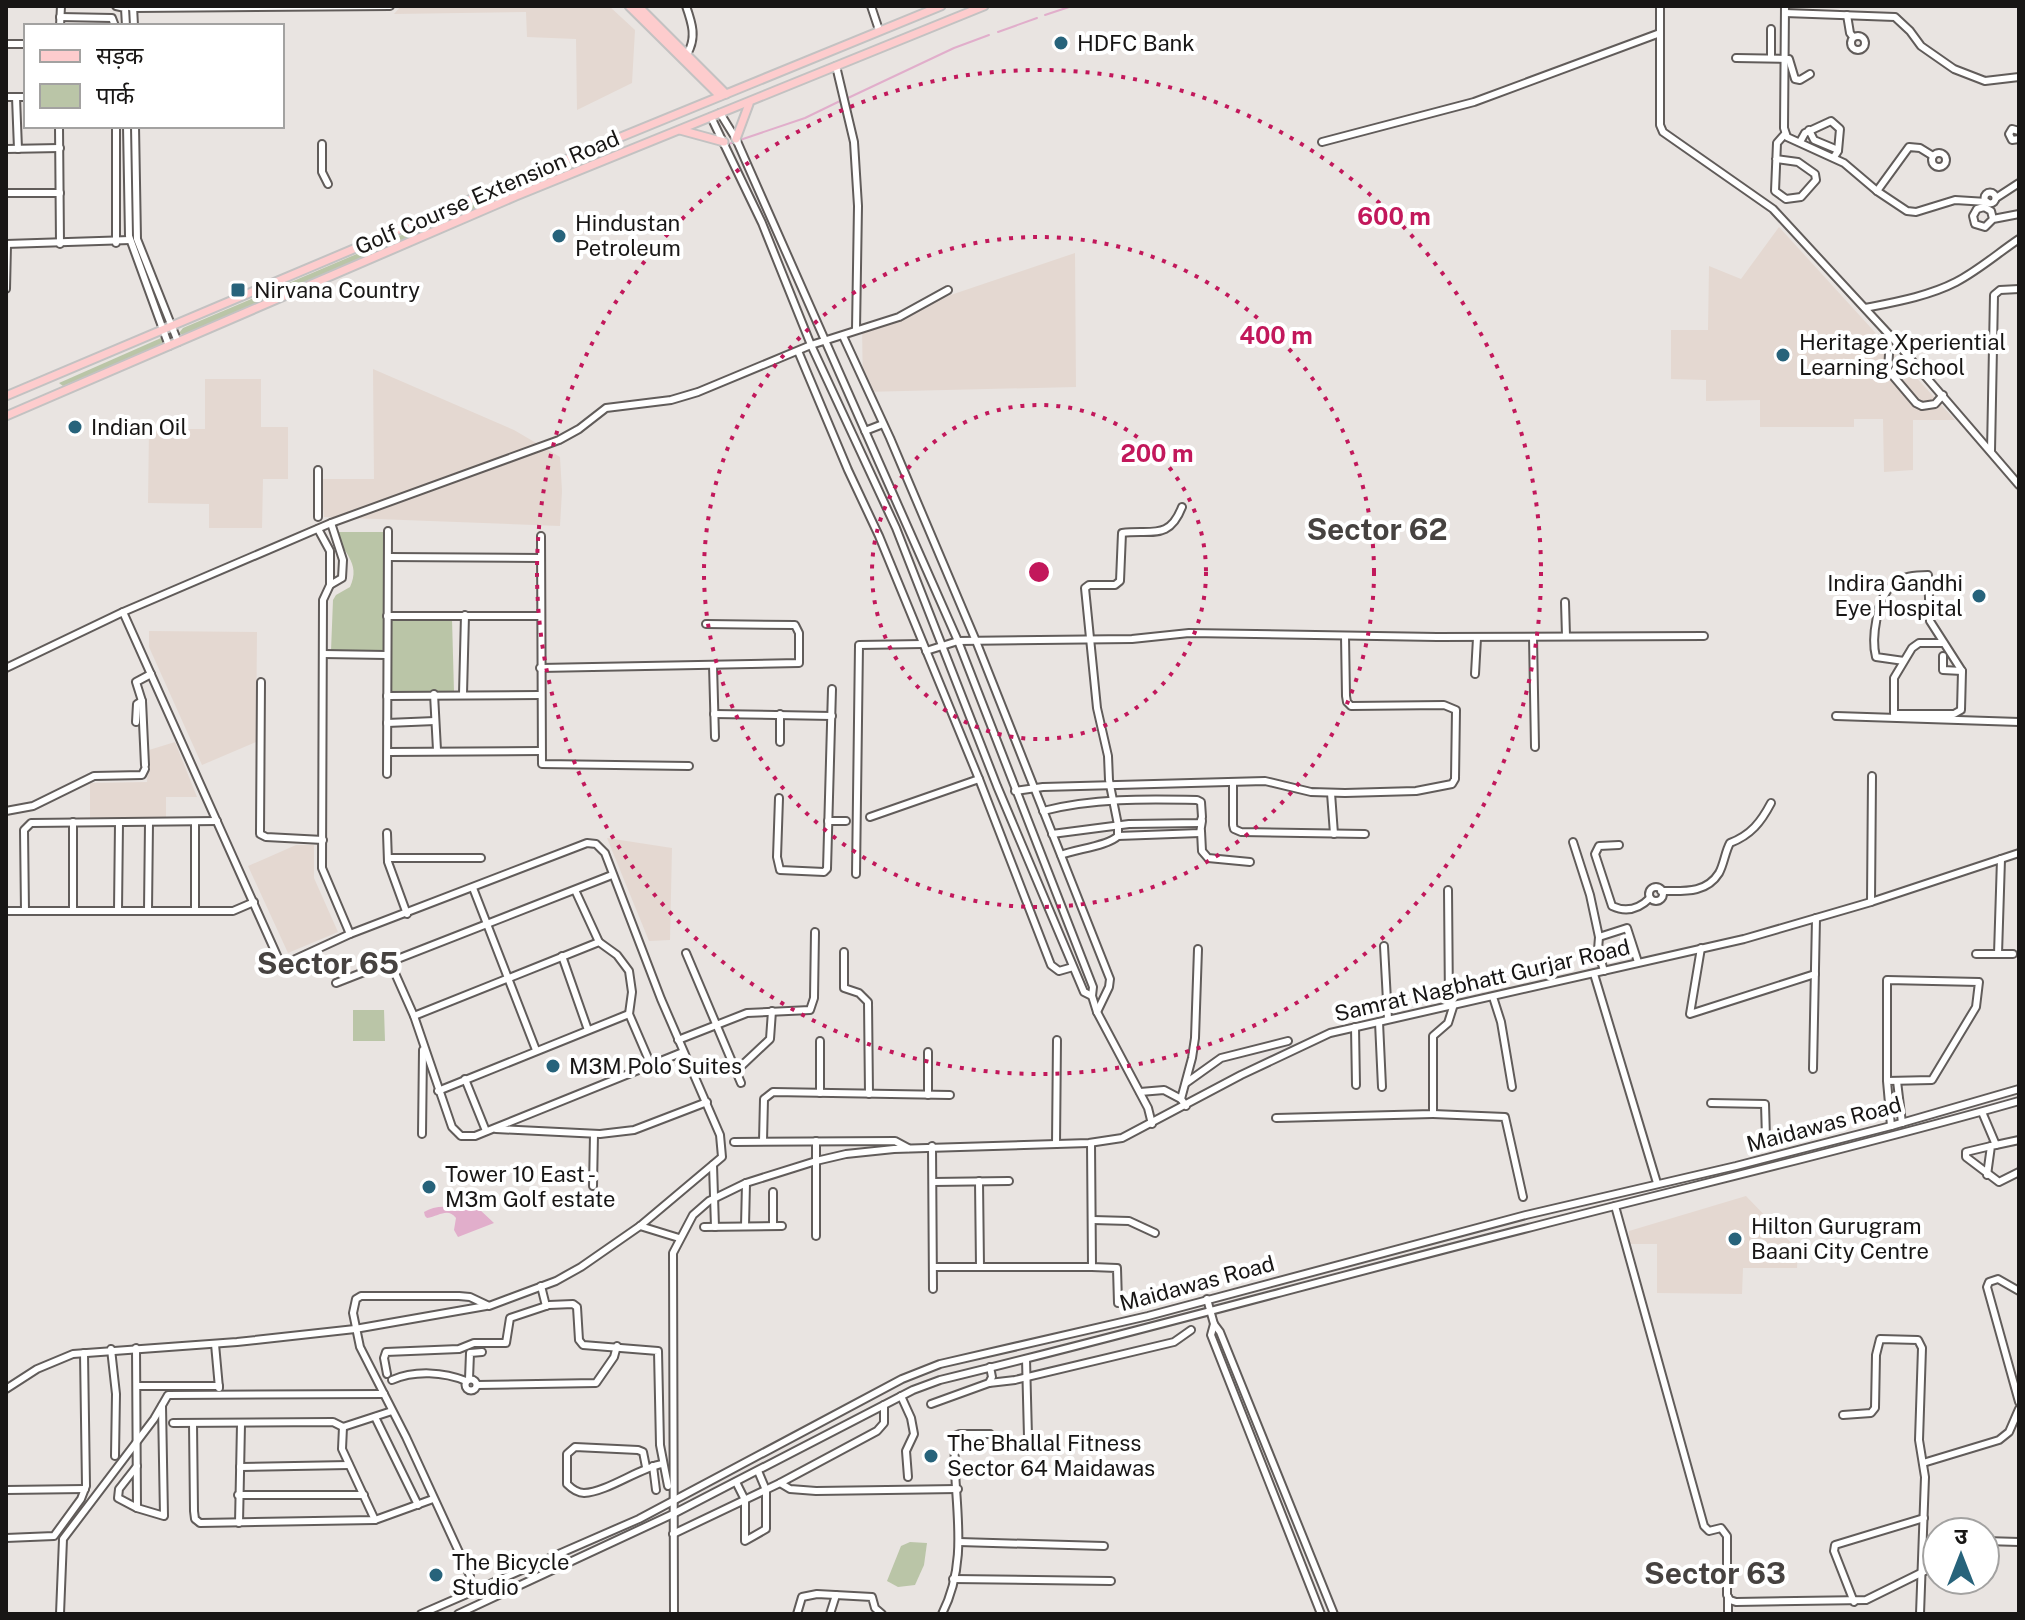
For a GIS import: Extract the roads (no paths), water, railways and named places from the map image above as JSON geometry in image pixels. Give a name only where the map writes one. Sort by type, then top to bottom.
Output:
[{"type":"main road","name":"Golf Course Extension Road","points":[[6,396],[545,168],[941,6]]},
{"type":"main road","name":"Golf Course Extension Road","points":[[6,416],[552,182],[984,6]]},
{"type":"main road","points":[[635,7],[687,54],[723,95]]},
{"type":"main road","points":[[635,7],[723,95]]},
{"type":"main road","points":[[853,41],[859,57]]},
{"type":"main road","points":[[736,139],[749,104]]},
{"type":"main road","points":[[652,125],[657,140]]},
{"type":"main road","points":[[679,130],[724,142]]},
{"type":"main road","points":[[545,168],[552,182]]},
{"type":"street","points":[[60,24],[61,6]]},
{"type":"street","points":[[116,6],[389,6]]},
{"type":"street","points":[[686,6],[693,34],[693,45],[687,54]]},
{"type":"street","points":[[871,6],[879,30]]},
{"type":"street","points":[[1660,6],[1660,125],[1663,132],[1773,209],[1943,395],[2019,485]]},
{"type":"street","points":[[1776,159],[1798,162],[1815,174],[1816,180],[1801,197],[1786,199],[1775,191],[1776,159],[1777,143],[1785,134],[1785,9],[1895,17],[1921,46],[1954,69],[1977,80],[1997,81],[2019,77]]},
{"type":"street","points":[[1847,15],[1853,37]]},
{"type":"street","points":[[60,17],[112,18],[114,24]]},
{"type":"street","points":[[1771,29],[1771,58]]},
{"type":"street","points":[[1322,142],[1474,102],[1660,33]]},
{"type":"street","points":[[1736,58],[1784,58],[1790,62],[1795,79],[1800,80],[1810,74]]},
{"type":"street","points":[[836,66],[854,142],[858,206],[856,330]]},
{"type":"street","points":[[6,97],[24,97]]},
{"type":"street","points":[[16,97],[18,149]]},
{"type":"street","points":[[720,113],[736,139],[958,641],[1093,987],[1092,996],[1097,1012],[1140,1092],[1152,1124]]},
{"type":"street","points":[[711,117],[762,223],[811,345],[896,528],[999,791],[1084,992],[1092,996]]},
{"type":"street","points":[[1800,142],[1809,130],[1831,121],[1840,129],[1836,154]]},
{"type":"street","points":[[59,128],[60,244]]},
{"type":"street","points":[[116,128],[118,243]]},
{"type":"street","points":[[127,128],[135,243],[166,327],[169,346]]},
{"type":"street","points":[[135,128],[135,243]]},
{"type":"street","points":[[2019,131],[2012,129],[2009,134],[2012,140],[2019,139]]},
{"type":"street","points":[[1809,130],[1814,140],[1836,154],[1877,191],[1898,207],[1911,212],[1955,200],[1992,203],[2019,183]]},
{"type":"street","points":[[1785,134],[1836,154]]},
{"type":"street","points":[[322,144],[322,172],[328,184]]},
{"type":"street","points":[[1877,191],[1909,147],[1920,148],[1933,156]]},
{"type":"street","points":[[6,149],[60,148]]},
{"type":"street","points":[[6,193],[60,193]]},
{"type":"street","points":[[1993,219],[2019,214]]},
{"type":"street","points":[[1865,308],[1921,295],[1954,283],[1985,265],[2019,239]]},
{"type":"street","points":[[6,289],[6,244],[135,243]]},
{"type":"street","points":[[1991,451],[1994,295],[2000,290],[2019,289]]},
{"type":"street","points":[[6,668],[123,612],[331,523],[559,440],[606,408],[688,396],[811,345],[899,317],[948,290]]},
{"type":"street","points":[[166,327],[178,342]]},
{"type":"street","points":[[843,336],[976,641],[1110,979],[1097,1012]]},
{"type":"street","points":[[798,351],[979,779],[1051,965],[1059,971],[1073,967]]},
{"type":"street","points":[[1889,354],[1888,370],[1916,403],[1922,406],[1935,404],[1943,395]]},
{"type":"street","points":[[865,431],[883,424]]},
{"type":"street","points":[[318,470],[318,517]]},
{"type":"street","points":[[892,493],[909,484]]},
{"type":"street","points":[[1118,836],[1108,756],[1097,708],[1085,588],[1089,585],[1115,585],[1120,581],[1122,533],[1148,534],[1171,526],[1182,507]]},
{"type":"street","points":[[330,585],[342,578],[344,568],[331,523]]},
{"type":"street","points":[[318,529],[330,551],[330,585],[323,600],[324,875],[350,934]]},
{"type":"street","points":[[387,774],[388,531]]},
{"type":"street","points":[[541,536],[541,762],[545,765],[689,766]]},
{"type":"street","points":[[388,557],[541,558]]},
{"type":"street","points":[[1904,661],[1876,657],[1874,623],[1890,586],[1911,575],[1928,575],[1930,621],[1962,671],[1960,712],[1906,717],[1894,713],[1894,678],[1915,645],[1944,643]]},
{"type":"street","points":[[1565,602],[1566,636]]},
{"type":"street","points":[[6,1389],[48,1363],[66,1356],[111,1349],[215,1344],[355,1329],[489,1306],[581,1267],[640,1226],[722,1157],[723,1147],[707,1102],[678,1040],[602,849],[596,844],[587,843],[283,963],[123,612]]},
{"type":"street","points":[[463,694],[465,615]]},
{"type":"street","points":[[387,616],[540,616]]},
{"type":"street","points":[[540,668],[797,664],[800,660],[799,633],[795,625],[706,624]]},
{"type":"street","points":[[926,651],[958,641],[1091,640],[1189,633],[1477,638],[1704,636]]},
{"type":"street","points":[[1015,791],[1034,787],[1265,781],[1311,792],[1331,793],[1416,791],[1452,784],[1455,779],[1456,710],[1444,705],[1351,706],[1346,696],[1345,636]]},
{"type":"street","points":[[1533,637],[1535,747]]},
{"type":"street","points":[[1475,674],[1477,638]]},
{"type":"street","points":[[856,874],[859,645],[923,644]]},
{"type":"street","points":[[324,654],[386,655]]},
{"type":"street","points":[[1943,656],[1943,670],[1962,671]]},
{"type":"street","points":[[713,665],[715,737]]},
{"type":"street","points":[[6,811],[33,806],[90,777],[142,775],[145,767],[142,701],[136,684],[152,676]]},
{"type":"street","points":[[261,682],[260,834],[266,837],[323,840]]},
{"type":"street","points":[[779,798],[777,861],[782,872],[825,872],[832,689]]},
{"type":"street","points":[[434,694],[437,750]]},
{"type":"street","points":[[387,696],[540,695]]},
{"type":"street","points":[[136,722],[137,704],[142,701]]},
{"type":"street","points":[[714,714],[832,716]]},
{"type":"street","points":[[780,714],[780,742]]},
{"type":"street","points":[[1836,716],[2019,722]]},
{"type":"street","points":[[387,723],[435,721]]},
{"type":"street","points":[[994,738],[1013,733]]},
{"type":"street","points":[[139,757],[140,739],[144,737]]},
{"type":"street","points":[[388,752],[540,751]]},
{"type":"street","points":[[974,769],[984,754]]},
{"type":"street","points":[[1871,902],[1872,776]]},
{"type":"street","points":[[870,817],[979,779]]},
{"type":"street","points":[[1233,782],[1234,829],[1260,833],[1365,834]]},
{"type":"street","points":[[982,788],[999,791]]},
{"type":"street","points":[[1331,793],[1334,834]]},
{"type":"street","points":[[1043,811],[1065,805],[1113,800],[1197,800],[1201,802],[1202,851],[1208,858],[1250,862]]},
{"type":"street","points":[[1619,845],[1599,846],[1596,851],[1611,902],[1615,908],[1632,910],[1642,907],[1650,898],[1652,889],[1692,891],[1706,886],[1718,875],[1730,843],[1745,838],[1763,819],[1771,803]]},
{"type":"street","points":[[25,911],[26,826],[31,823],[217,821]]},
{"type":"street","points":[[828,821],[846,821]]},
{"type":"street","points":[[1052,834],[1118,825],[1202,821]]},
{"type":"street","points":[[73,822],[73,910]]},
{"type":"street","points":[[118,910],[119,823]]},
{"type":"street","points":[[148,910],[149,823]]},
{"type":"street","points":[[195,823],[195,911]]},
{"type":"street","points":[[1061,855],[1112,842],[1118,836],[1190,835],[1201,831]]},
{"type":"street","points":[[387,833],[388,858],[407,914]]},
{"type":"street","points":[[1573,842],[1593,909],[1604,971]]},
{"type":"street","name":"Samrat Nagbhatt Gurjar Road","points":[[674,1614],[673,1253],[699,1207],[714,1197],[746,1183],[846,1154],[932,1146],[1091,1143],[1122,1138],[1241,1075],[1330,1033],[1594,974],[1816,918],[2019,853]]},
{"type":"street","points":[[388,858],[481,858]]},
{"type":"street","points":[[1998,954],[2001,859]]},
{"type":"street","points":[[336,983],[612,875]]},
{"type":"street","points":[[473,888],[536,1050]]},
{"type":"street","points":[[575,890],[599,942],[617,955],[629,971],[632,992],[629,1014],[651,1065]]},
{"type":"street","points":[[1433,1114],[1433,1036],[1448,1023],[1451,1005],[1448,890]]},
{"type":"street","points":[[6,911],[233,911],[254,902]]},
{"type":"street","points":[[1593,909],[1611,902]]},
{"type":"street","points":[[1813,1069],[1816,918]]},
{"type":"street","points":[[1599,937],[1627,928],[1638,962]]},
{"type":"street","points":[[678,1040],[747,1013],[806,1012],[812,1007],[815,932]]},
{"type":"street","points":[[414,1016],[599,942]]},
{"type":"street","points":[[1384,946],[1388,1019]]},
{"type":"street","points":[[1701,948],[1690,1014],[1815,974]]},
{"type":"street","points":[[1181,1099],[1195,1038],[1198,949]]},
{"type":"street","points":[[844,952],[844,988],[859,993],[868,1002],[869,1094]]},
{"type":"street","points":[[686,953],[741,1083]]},
{"type":"street","points":[[1976,954],[2013,954]]},
{"type":"street","points":[[562,956],[588,1030]]},
{"type":"street","points":[[390,962],[414,1016],[438,1091],[456,1132],[467,1137],[683,1052]]},
{"type":"street","points":[[629,971],[647,964]]},
{"type":"street","points":[[1594,974],[1657,1183]]},
{"type":"street","points":[[1887,1081],[1932,1080],[1976,1007],[1979,982],[1887,980],[1887,1081],[1891,1126]]},
{"type":"street","points":[[1493,997],[1501,1022],[1512,1087]]},
{"type":"street","points":[[736,1071],[770,1039],[772,1011]]},
{"type":"street","points":[[438,1091],[629,1014]]},
{"type":"street","points":[[1379,1022],[1382,1087]]},
{"type":"street","points":[[1355,1027],[1356,1085]]},
{"type":"street","points":[[1056,1144],[1057,1040]]},
{"type":"street","points":[[820,1041],[820,1093]]},
{"type":"street","points":[[1185,1084],[1221,1058],[1288,1041]]},
{"type":"street","points":[[422,1134],[424,1047]]},
{"type":"street","points":[[928,1052],[928,1095]]},
{"type":"street","points":[[465,1079],[486,1131]]},
{"type":"street","points":[[1897,1081],[1902,1123]]},
{"type":"street","name":"Maidawas Road","points":[[421,1614],[673,1502],[920,1371],[1657,1183],[1736,1166],[2019,1089]]},
{"type":"street","points":[[1140,1092],[1164,1090],[1181,1099],[1186,1106]]},
{"type":"street","points":[[763,1141],[765,1096],[773,1092],[950,1095]]},
{"type":"street","name":"Maidawas Road","points":[[458,1614],[673,1514],[901,1396],[940,1380],[1890,1138],[2019,1101]]},
{"type":"street","points":[[495,1128],[594,1134],[634,1130],[707,1102]]},
{"type":"street","points":[[1711,1103],[1765,1104],[1766,1138]]},
{"type":"street","points":[[1982,1112],[1994,1146],[1987,1175]]},
{"type":"street","points":[[1276,1118],[1433,1114],[1505,1117],[1523,1197]]},
{"type":"street","points":[[593,1186],[594,1134]]},
{"type":"street","points":[[2019,1140],[1966,1152],[1966,1157],[1999,1182],[2019,1172]]},
{"type":"street","points":[[816,1141],[816,1236]]},
{"type":"street","points":[[734,1142],[895,1141],[908,1148]]},
{"type":"street","points":[[1091,1143],[1092,1267]]},
{"type":"street","points":[[932,1146],[933,1289]]},
{"type":"street","points":[[713,1165],[715,1227]]},
{"type":"street","points":[[1736,1166],[1739,1176]]},
{"type":"street","points":[[979,1181],[980,1267]]},
{"type":"street","points":[[933,1182],[1009,1181]]},
{"type":"street","points":[[745,1226],[746,1183]]},
{"type":"street","points":[[773,1192],[773,1226]]},
{"type":"street","points":[[1615,1206],[1704,1526],[1709,1531],[1721,1528],[1727,1536],[1728,1614]]},
{"type":"street","points":[[1093,1220],[1129,1221],[1155,1233]]},
{"type":"street","points":[[640,1226],[679,1238]]},
{"type":"street","points":[[704,1227],[782,1226]]},
{"type":"street","points":[[933,1267],[1117,1268],[1118,1303]]},
{"type":"street","points":[[2019,1291],[1998,1279],[1989,1282],[1987,1287],[2019,1402]]},
{"type":"street","points":[[541,1286],[546,1306]]},
{"type":"street","points":[[529,1291],[535,1309]]},
{"type":"street","points":[[470,1576],[360,1347],[353,1313],[356,1299],[361,1296],[459,1296],[470,1297],[489,1306]]},
{"type":"street","points":[[1207,1299],[1214,1324],[1220,1332],[1334,1614]]},
{"type":"street","points":[[382,1390],[390,1377],[384,1358],[386,1352],[459,1349],[474,1343],[506,1343],[510,1318],[546,1306],[576,1305],[581,1343],[649,1348],[659,1352],[662,1464],[668,1486]]},
{"type":"street","points":[[1214,1324],[1211,1335],[1321,1614]]},
{"type":"street","points":[[931,1404],[989,1383],[1006,1382],[1174,1342],[1191,1330]]},
{"type":"street","points":[[1843,1415],[1871,1413],[1875,1408],[1876,1355],[1880,1339],[1918,1340],[1922,1348],[1919,1440],[1923,1463],[1924,1516]]},
{"type":"street","points":[[215,1344],[219,1390]]},
{"type":"street","points":[[376,1378],[440,1374],[475,1380],[477,1385],[596,1383],[614,1357],[617,1346]]},
{"type":"street","points":[[136,1348],[137,1508]]},
{"type":"street","points":[[111,1349],[116,1394],[115,1456]]},
{"type":"street","points":[[468,1380],[470,1353],[482,1352]]},
{"type":"street","points":[[6,1538],[54,1536],[81,1499],[85,1489],[84,1353]]},
{"type":"street","points":[[1026,1359],[1028,1437]]},
{"type":"street","points":[[989,1383],[992,1377],[990,1367]]},
{"type":"street","points":[[137,1386],[219,1390],[382,1390]]},
{"type":"street","points":[[60,1614],[63,1539],[137,1441],[162,1402],[171,1394],[219,1390]]},
{"type":"street","points":[[901,1396],[914,1434],[906,1451],[908,1477]]},
{"type":"street","points":[[137,1466],[118,1495],[121,1501],[160,1517],[166,1514],[162,1402]]},
{"type":"street","points":[[673,1534],[780,1483],[881,1428],[885,1420],[884,1405]]},
{"type":"street","points":[[1923,1463],[1999,1440],[2009,1432],[2019,1409]]},
{"type":"street","points":[[173,1423],[333,1422],[343,1427],[392,1411]]},
{"type":"street","points":[[375,1417],[418,1505]]},
{"type":"street","points":[[193,1423],[195,1519],[205,1524],[375,1520],[433,1499]]},
{"type":"street","points":[[239,1523],[241,1424]]},
{"type":"street","points":[[343,1427],[342,1449],[375,1520]]},
{"type":"street","points":[[942,1614],[948,1602],[959,1542],[955,1436],[990,1434]]},
{"type":"street","points":[[656,1490],[650,1466],[641,1451],[575,1447],[567,1454],[567,1484],[574,1491],[586,1493],[650,1466],[662,1464]]},
{"type":"street","points":[[240,1467],[349,1465]]},
{"type":"street","points":[[736,1482],[745,1500],[745,1541],[766,1529],[766,1490],[758,1471]]},
{"type":"street","points":[[780,1483],[790,1489],[816,1491],[958,1489]]},
{"type":"street","points":[[6,1490],[85,1489]]},
{"type":"street","points":[[238,1495],[364,1495]]},
{"type":"street","points":[[1854,1602],[1834,1551],[1835,1545],[1921,1519]]},
{"type":"street","points":[[959,1542],[1104,1546]]},
{"type":"street","points":[[1728,1597],[1736,1602],[1854,1602],[1872,1599],[1921,1572]]},
{"type":"street","points":[[953,1579],[1111,1581]]},
{"type":"street","points":[[797,1614],[802,1597],[817,1594],[872,1597],[880,1614]]},
{"type":"street","points":[[830,1614],[836,1595]]},
{"type":"waterway","points":[[1045,15],[1069,7]]},
{"type":"waterway","points":[[998,32],[1037,18]]},
{"type":"waterway","points":[[848,98],[954,48],[989,35]]},
{"type":"waterway","points":[[740,140],[805,118],[840,101]]},
{"type":"waterway","points":[[729,144],[734,142]]},
{"type":"place","name":"HDFC Bank","points":[[1061,43]]},
{"type":"place","name":"Hindustan Petroleum","points":[[559,236]]},
{"type":"place","name":"Nirvana Country","points":[[238,290]]},
{"type":"place","name":"Heritage Xperiential Learning School","points":[[1783,355]]},
{"type":"place","name":"Indian Oil","points":[[75,427]]},
{"type":"place","name":"Indira Gandhi Eye Hospital","points":[[1979,596]]},
{"type":"place","name":"M3M Polo Suites","points":[[553,1066]]},
{"type":"place","name":"Tower 10 East - M3m Golf estate","points":[[429,1187]]},
{"type":"place","name":"Hilton Gurugram Baani City Centre","points":[[1735,1239]]},
{"type":"place","name":"The Bhallal Fitness Sector 64 Maidawas","points":[[931,1456]]},
{"type":"place","name":"The Bicycle Studio","points":[[436,1575]]},
{"type":"district","name":"Sector 62","points":[[1377,530]]},
{"type":"district","name":"Sector 65","points":[[328,964]]},
{"type":"district","name":"Sector 63","points":[[1715,1574]]}]
